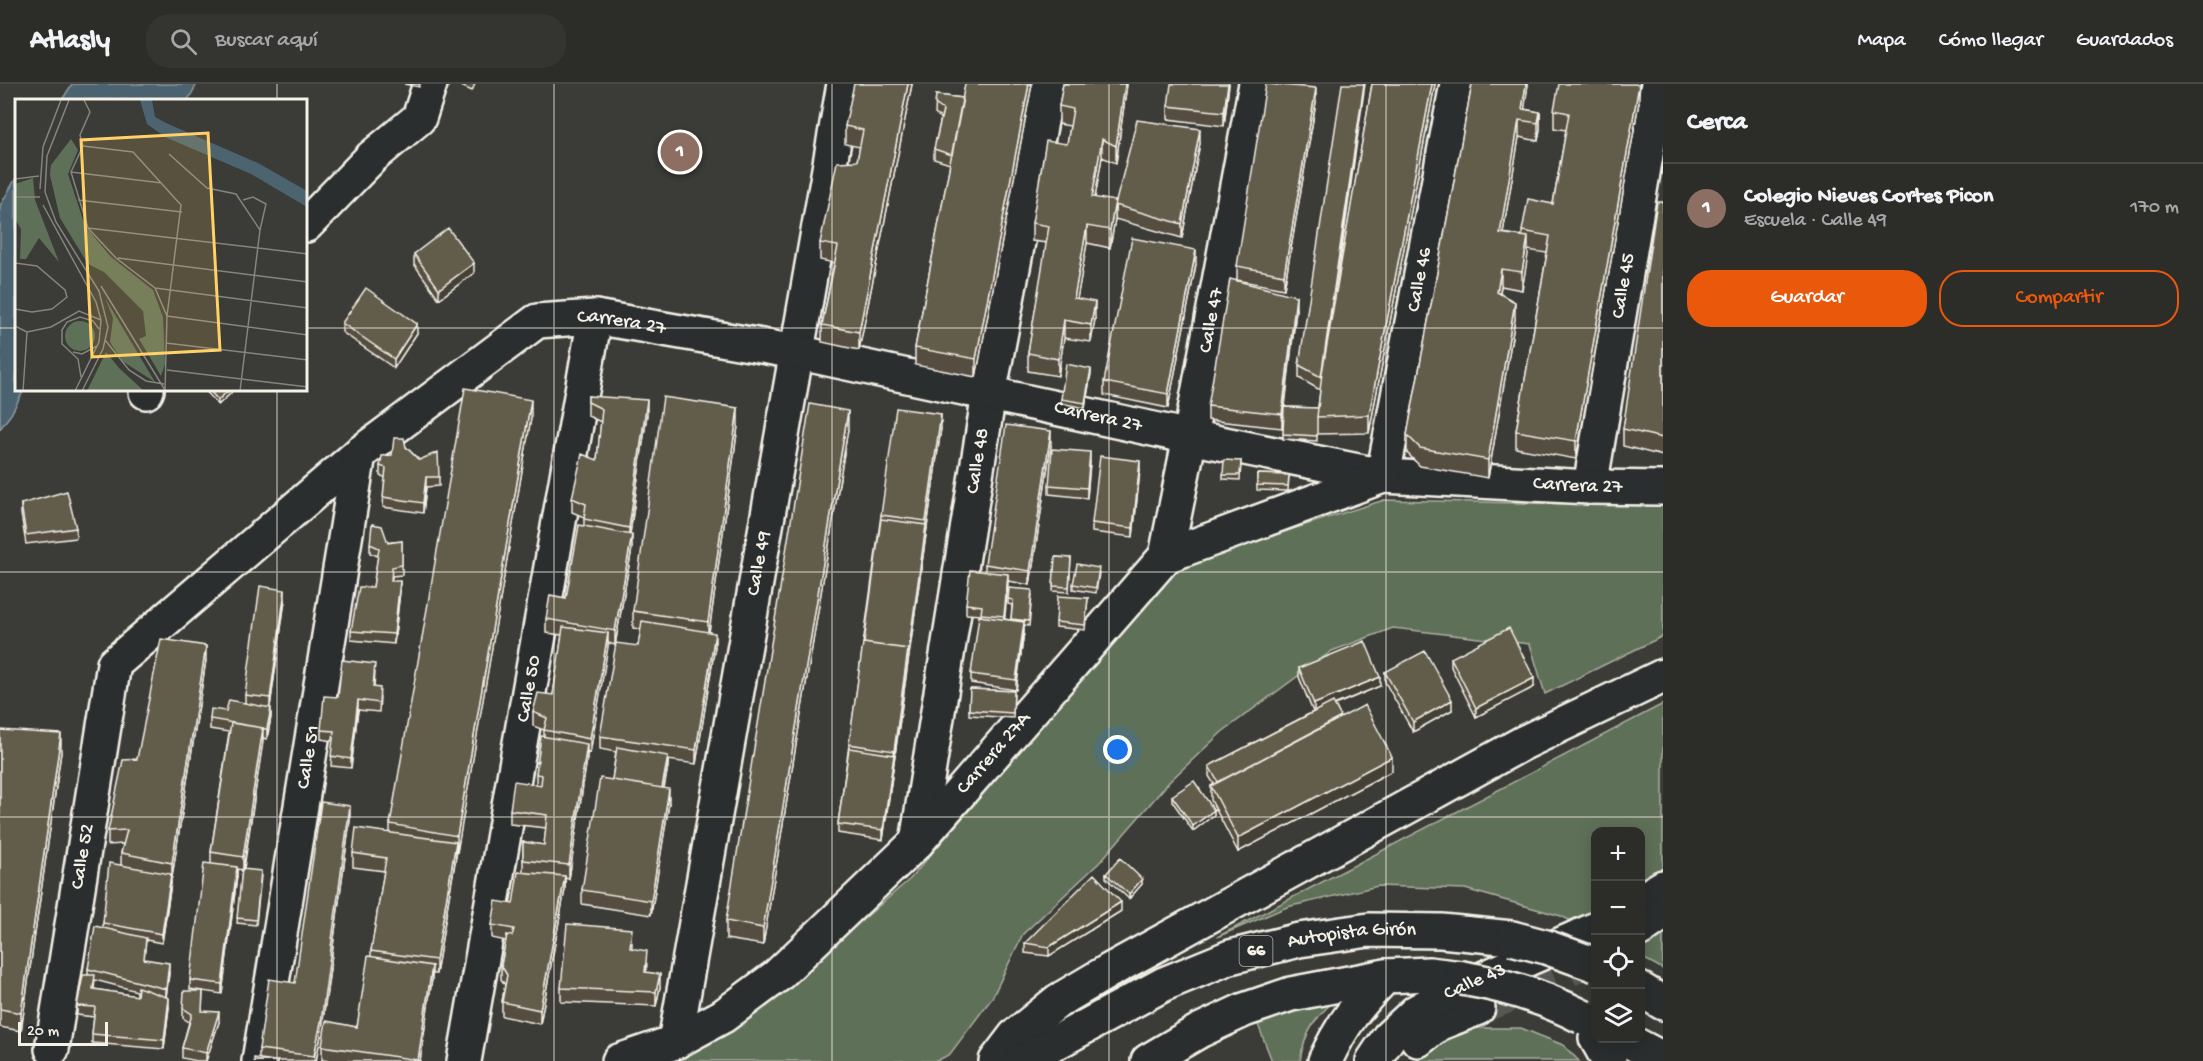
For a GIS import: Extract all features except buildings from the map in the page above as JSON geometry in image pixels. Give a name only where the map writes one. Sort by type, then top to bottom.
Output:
[{"type":"main road","points":[[308,223],[372,157],[419,118],[430,84]]},
{"type":"main road","name":"Calle 49","points":[[675,1042],[844,84]]},
{"type":"main road","name":"Calle 48","points":[[917,842],[989,394],[1048,84]]},
{"type":"main road","name":"Calle 47","points":[[1166,556],[1256,84]]},
{"type":"main road","name":"Calle 46","points":[[1383,476],[1457,84]]},
{"type":"main road","name":"Calle 45","points":[[1590,487],[1658,84]]},
{"type":"main road","name":"Carrera 27","points":[[359,454],[537,321],[595,317],[796,351],[1190,437],[1383,476],[1590,487],[1663,488]]},
{"type":"main road","name":"Calle 50","points":[[464,1061],[595,317]]},
{"type":"main road","name":"Calle 52","points":[[52,1057],[114,664],[359,454]]},
{"type":"main road","name":"Calle 51","points":[[259,1061],[359,454]]},
{"type":"main road","name":"Carrera 27A","points":[[618,1061],[675,1042],[723,1016],[777,976],[917,842],[1166,556],[1383,476]]},
{"type":"main road","points":[[996,1061],[1015,1036],[1058,1001],[1107,972],[1522,743],[1663,676]]},
{"type":"main road","points":[[1645,898],[1663,887]]},
{"type":"main road","points":[[1645,926],[1663,913]]},
{"type":"main road","name":"Autopista Girón","points":[[1022,1061],[1164,984],[1230,957],[1299,940],[1369,930],[1441,931],[1512,938],[1591,963]]},
{"type":"main road","name":"Calle 43","points":[[1373,1061],[1389,1037],[1416,1012],[1448,994],[1591,931]]},
{"type":"main road","points":[[1148,1061],[1199,1031],[1244,1010],[1291,994],[1386,976],[1429,974],[1494,983],[1555,1003],[1591,1028]]},
{"type":"main road","points":[[1324,1061],[1337,1034],[1359,1003],[1386,976]]},
{"type":"main road","name":"Calle 43","points":[[1398,1061],[1405,1051],[1438,1024],[1478,1008]]},
{"type":"main road","points":[[1600,1043],[1609,1061]]},
{"type":"main road","points":[[1633,1043],[1663,1059]]},
{"type":"green space","points":[[1384,500],[1663,506],[1663,636],[1545,694],[1530,644],[1393,628],[1332,651],[1222,732],[1170,781],[1099,863],[1023,934],[992,998],[950,1054],[937,1061],[666,1061],[749,1018],[910,879],[1179,565]]},
{"type":"green space","points":[[1663,704],[1663,868],[1645,883],[1645,827],[1591,827],[1591,916],[1577,924],[1561,916],[1465,889],[1378,886],[1287,907],[1217,937]]},
{"type":"green space","points":[[1663,930],[1663,969],[1645,959],[1645,941]]},
{"type":"green space","points":[[1343,994],[1314,1023],[1305,1040],[1300,1061],[1272,1061],[1257,1022]]},
{"type":"green space","points":[[1475,1028],[1521,1028],[1563,1045],[1579,1061],[1418,1061],[1433,1045]]},
{"type":"water","points":[[72,84],[197,84],[189,99],[63,99]]},
{"type":"water","points":[[15,180],[15,392],[23,392],[0,429],[0,206]]},
{"type":"tunnel","points":[[1478,1008],[1555,978],[1591,959]]},
{"type":"place","name":"Colegio Nieves Cortes Picon","points":[[680,152]]}]
